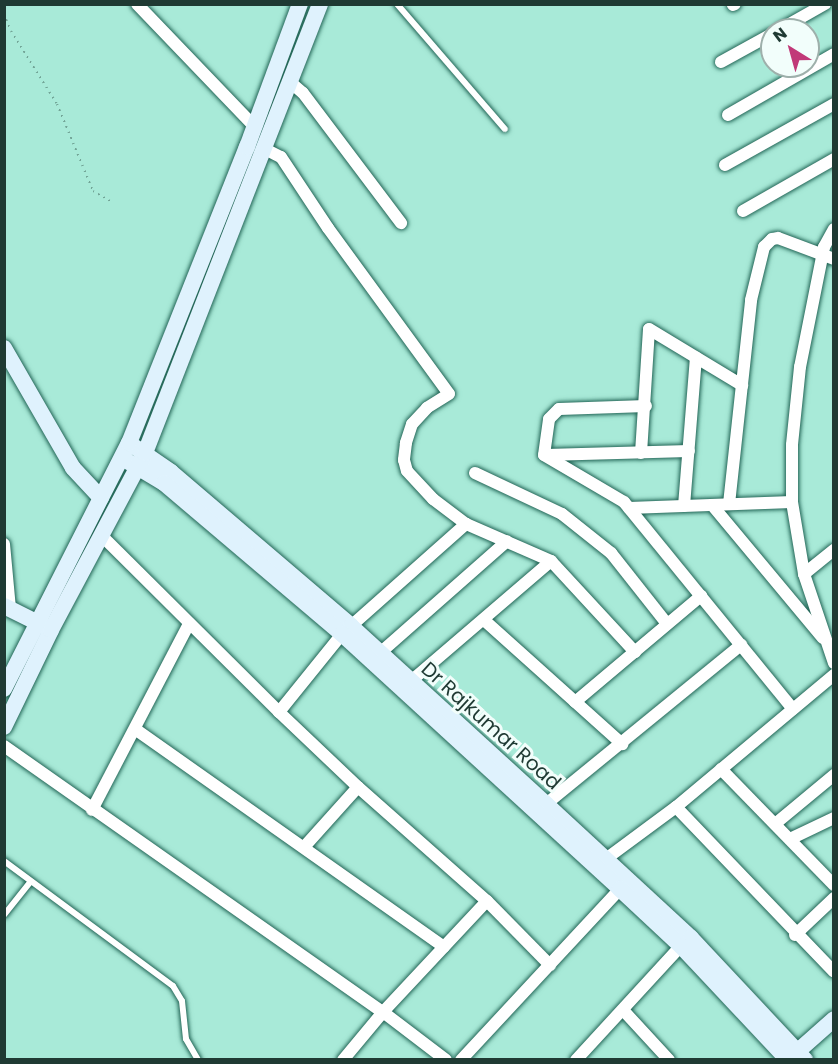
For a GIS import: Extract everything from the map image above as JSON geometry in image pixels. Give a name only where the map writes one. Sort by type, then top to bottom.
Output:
[{"type":"main road","points":[[4,727],[44,627],[101,498],[126,451],[255,126],[300,4]]},
{"type":"main road","points":[[4,689],[102,536],[142,460],[320,4]]},
{"type":"main road","points":[[4,348],[74,468],[101,498]]},
{"type":"main road","name":"Dr Rajkumar Road","points":[[126,451],[142,460],[164,483],[346,630],[601,863],[691,938],[794,1057]]},
{"type":"main road","points":[[7,608],[44,627]]},
{"type":"main road","name":"Dr Rajkumar Road","points":[[346,630],[380,653],[546,804],[601,863],[620,889],[794,1057]]},
{"type":"main road","points":[[794,1057],[834,1019]]},
{"type":"street","points":[[137,4],[255,126]]},
{"type":"street","points":[[800,18],[825,4]]},
{"type":"street","points":[[721,62],[760,41]]},
{"type":"street","points":[[728,115],[834,54]]},
{"type":"street","points":[[289,81],[303,93],[400,223]]},
{"type":"street","points":[[725,165],[834,104]]},
{"type":"street","points":[[263,148],[281,157],[328,228],[449,394],[427,408],[412,424],[404,460],[407,471],[416,482],[466,524],[551,561],[635,652]]},
{"type":"street","points":[[743,211],[834,159]]},
{"type":"street","points":[[834,230],[800,367],[792,445],[792,502],[804,574],[834,663]]},
{"type":"street","points":[[729,504],[751,300],[764,247],[772,239],[778,238],[828,256]]},
{"type":"street","points":[[641,453],[646,406],[649,329],[742,385]]},
{"type":"street","points":[[684,506],[696,357]]},
{"type":"street","points":[[544,455],[549,419],[560,410],[646,406]]},
{"type":"street","points":[[544,455],[689,451]]},
{"type":"street","points":[[544,455],[624,502],[793,709]]},
{"type":"street","points":[[475,473],[562,514],[611,553],[667,624]]},
{"type":"street","points":[[629,508],[792,502]]},
{"type":"street","points":[[712,505],[827,642]]},
{"type":"street","points":[[279,712],[346,630],[466,524]]},
{"type":"street","points":[[102,536],[358,788],[487,902],[550,965]]},
{"type":"street","points":[[380,653],[507,541]]},
{"type":"street","points":[[4,544],[7,608]]},
{"type":"street","points":[[804,574],[834,550]]},
{"type":"street","points":[[411,681],[551,561]]},
{"type":"street","points":[[575,702],[701,596]]},
{"type":"street","points":[[484,620],[622,744]]},
{"type":"street","points":[[92,810],[189,624]]},
{"type":"street","points":[[546,804],[741,645]]},
{"type":"street","points":[[601,863],[676,807],[834,675]]},
{"type":"street","points":[[135,729],[305,846],[444,947]]},
{"type":"street","points":[[4,746],[92,810],[383,1012],[446,1059]]},
{"type":"street","points":[[721,769],[834,885]]},
{"type":"street","points":[[775,824],[834,775]]},
{"type":"street","points":[[305,846],[358,788]]},
{"type":"street","points":[[676,807],[795,935],[834,972]]},
{"type":"street","points":[[789,839],[834,818]]},
{"type":"street","points":[[460,1059],[620,889]]},
{"type":"street","points":[[795,935],[834,898]]},
{"type":"street","points":[[343,1059],[383,1012],[487,902]]},
{"type":"street","points":[[576,1059],[681,946]]},
{"type":"street","points":[[623,1010],[669,1059]]},
{"type":"lane","points":[[397,4],[505,129]]},
{"type":"lane","points":[[4,861],[173,986],[182,1001],[186,1039],[198,1059]]},
{"type":"lane","points":[[4,915],[31,881]]},
{"type":"path","points":[[4,14],[10,31],[57,104],[93,191],[110,201]]}]
